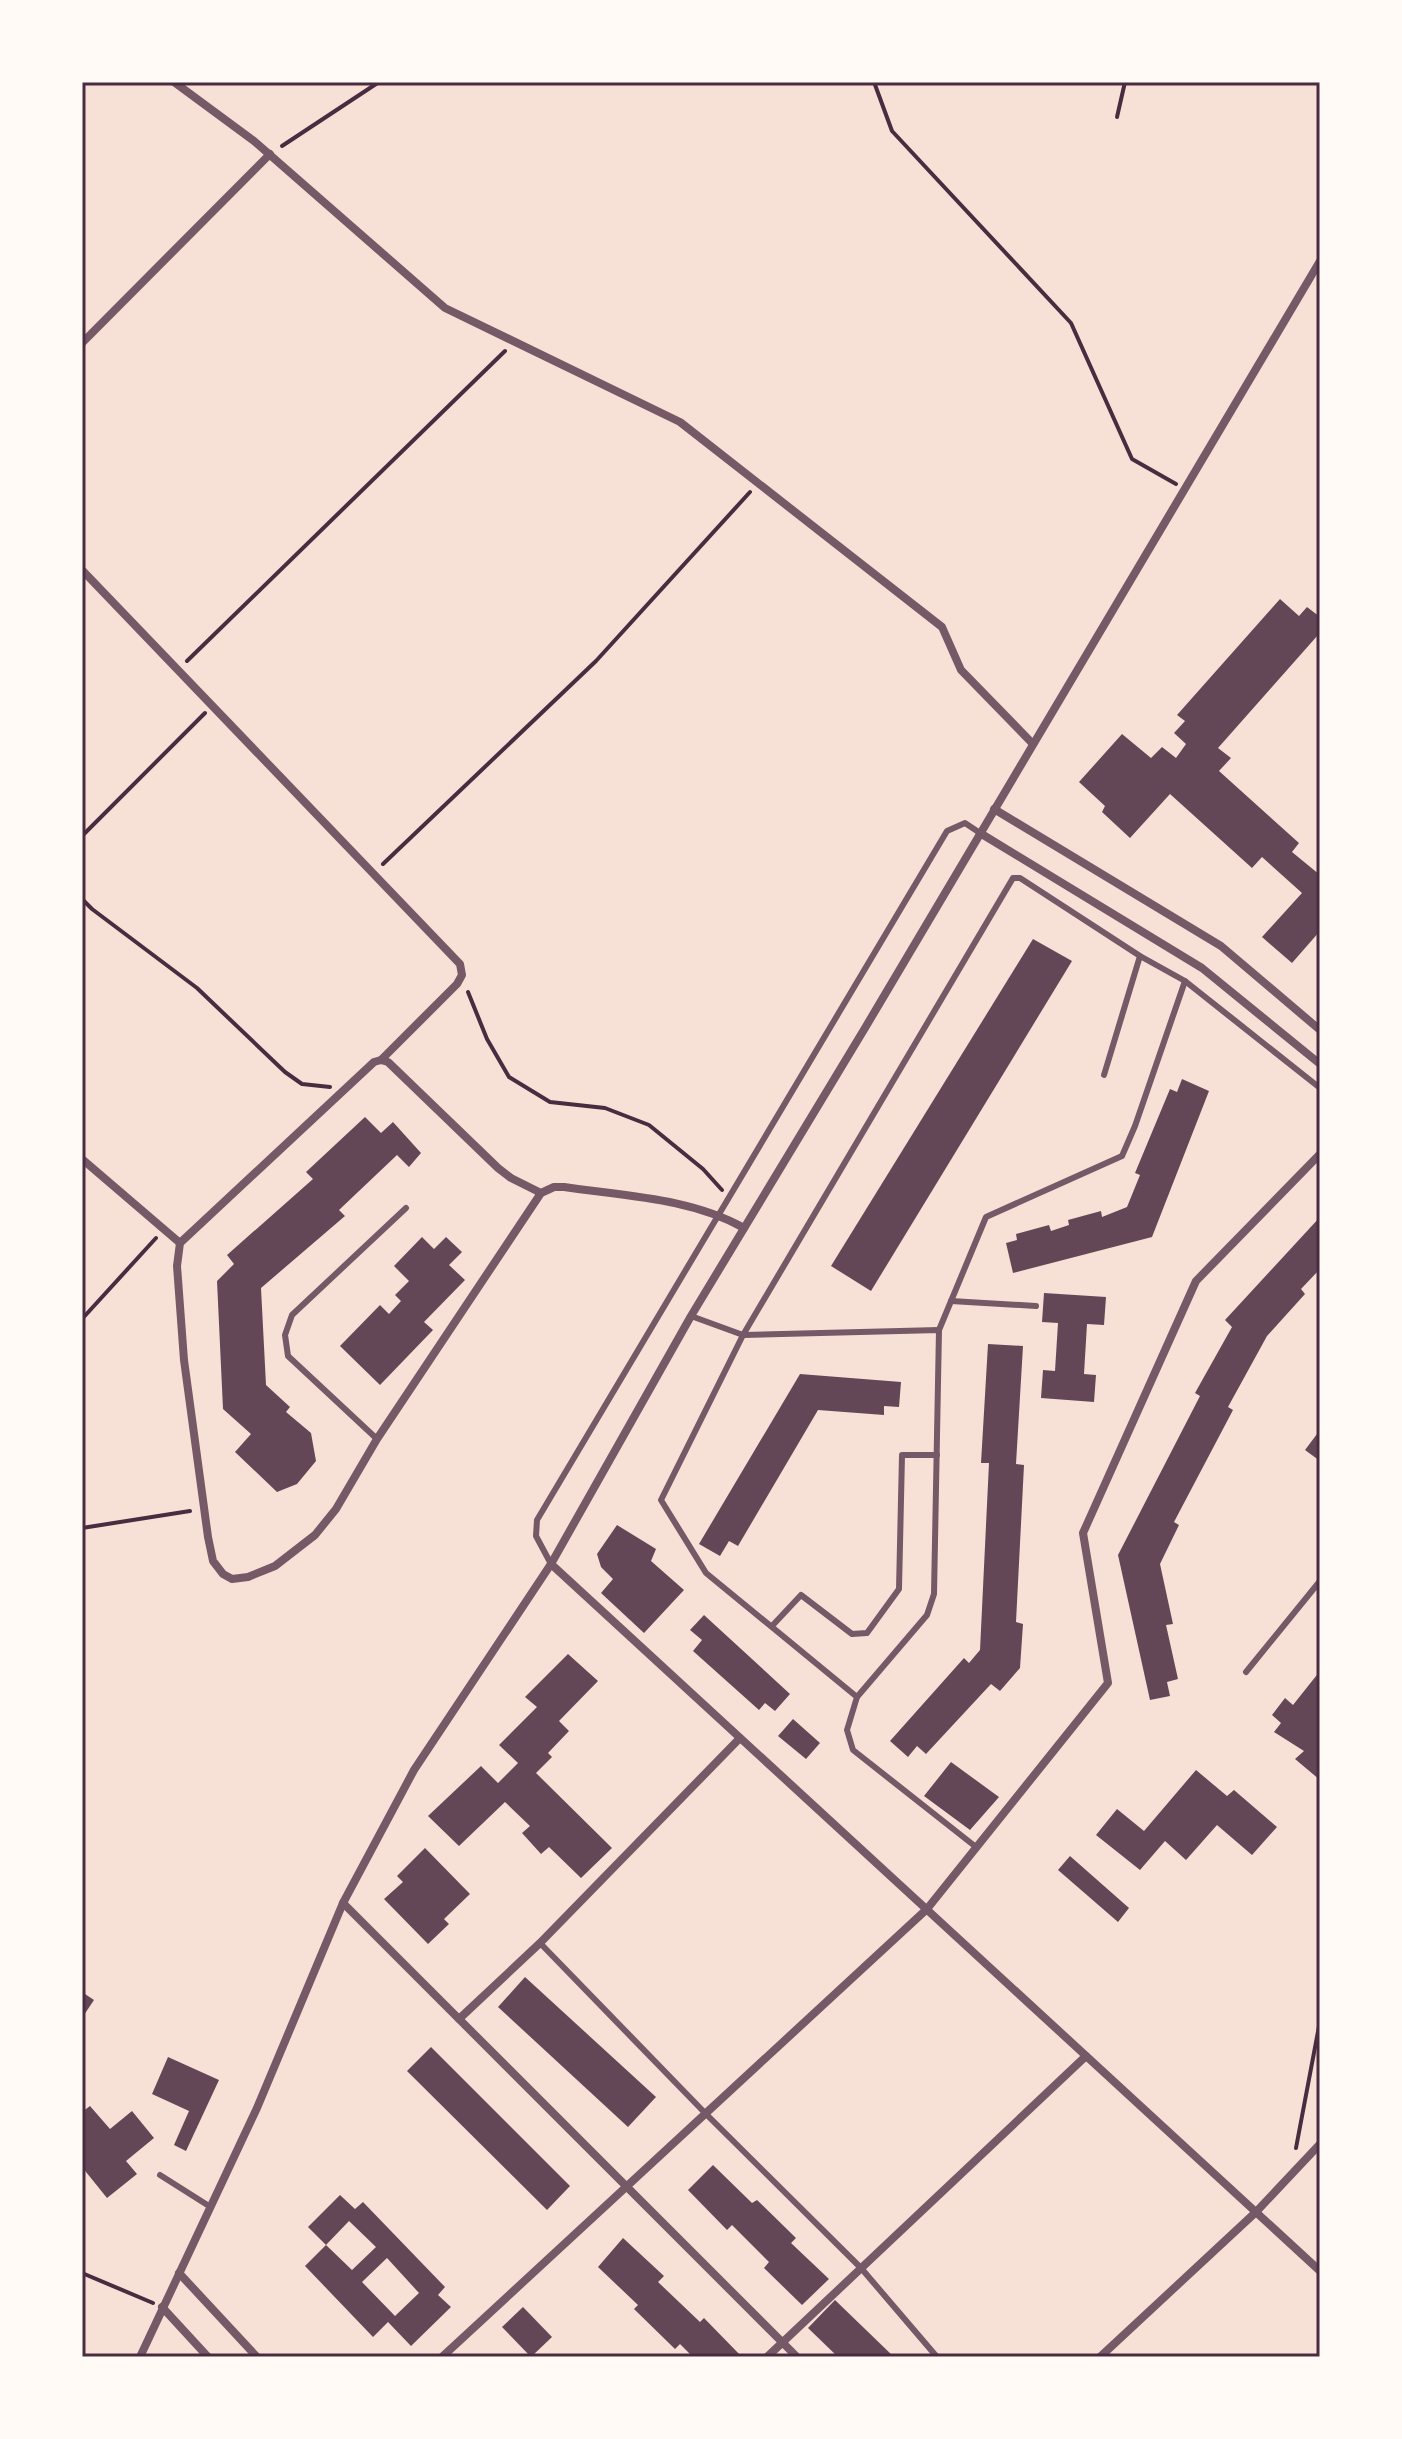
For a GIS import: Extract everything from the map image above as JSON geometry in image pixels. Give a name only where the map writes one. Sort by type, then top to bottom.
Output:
[{"type":"street","points":[[174,82],[270,154],[445,308],[680,422],[942,627],[961,670],[1032,743]]},
{"type":"street","points":[[82,343],[270,154]]},
{"type":"street","points":[[140,2357],[257,2108],[343,1903],[414,1770],[551,1564],[691,1316],[1320,261]]},
{"type":"street","points":[[1312,275],[1320,283]]},
{"type":"street","points":[[82,570],[460,964],[462,975],[448,994],[381,1060],[366,1068],[180,1243],[177,1266],[184,1360],[213,1561],[223,1574],[232,1579],[248,1577],[275,1566],[315,1535],[336,1509],[377,1439],[541,1193],[554,1187],[564,1187],[696,1208],[720,1215],[744,1228]]},
{"type":"street","points":[[994,809],[1221,946],[1320,1030]]},
{"type":"street","points":[[980,833],[1202,968],[1320,1064]]},
{"type":"street","points":[[381,1060],[388,1062],[498,1168],[541,1193]]},
{"type":"street","points":[[442,2357],[927,1909],[1108,1683],[1083,1533],[1196,1281],[1320,1154]]},
{"type":"street","points":[[82,1159],[180,1243]]},
{"type":"street","points":[[551,1564],[1320,2271]]},
{"type":"street","points":[[459,2019],[540,1943],[740,1738]]},
{"type":"street","points":[[343,1903],[797,2357]]},
{"type":"street","points":[[767,2357],[1086,2056]]},
{"type":"street","points":[[1100,2357],[1256,2212],[1320,2144]]},
{"type":"street","points":[[179,2273],[257,2357]]},
{"type":"street","points":[[162,2307],[208,2357]]},
{"type":"lane","points":[[551,1564],[536,1536],[537,1520],[947,831],[965,823],[980,833]]},
{"type":"lane","points":[[857,1697],[706,1573],[661,1500],[743,1335],[1024,860]]},
{"type":"lane","points":[[1016,877],[1185,981],[1320,1088]]},
{"type":"lane","points":[[1104,1075],[1140,956]]},
{"type":"lane","points":[[976,1847],[853,1750],[847,1730],[857,1697],[927,1615],[934,1594],[939,1330],[986,1217],[1122,1156],[1185,981]]},
{"type":"lane","points":[[377,1439],[288,1356],[285,1335],[292,1315],[406,1208]]},
{"type":"lane","points":[[951,1301],[1036,1306]]},
{"type":"lane","points":[[691,1316],[743,1335],[939,1330]]},
{"type":"lane","points":[[772,1626],[801,1595],[852,1634],[867,1633],[899,1589],[902,1455],[937,1455]]},
{"type":"lane","points":[[1246,1672],[1320,1581]]},
{"type":"lane","points":[[540,1943],[861,2268],[937,2357]]},
{"type":"lane","points":[[160,2175],[209,2206]]},
{"type":"path","points":[[270,154],[379,82]]},
{"type":"path","points":[[874,82],[892,131],[1071,323],[1132,459],[1185,490]]},
{"type":"path","points":[[1117,117],[1125,82]]},
{"type":"path","points":[[177,671],[514,342]]},
{"type":"path","points":[[372,874],[596,661],[759,483]]},
{"type":"path","points":[[82,836],[213,705]]},
{"type":"path","points":[[82,899],[197,988],[285,1072],[302,1084],[344,1089]]},
{"type":"path","points":[[462,975],[487,1039],[509,1077],[550,1102],[605,1108],[649,1125],[703,1169],[730,1199]]},
{"type":"path","points":[[82,1319],[164,1230]]},
{"type":"path","points":[[82,1528],[204,1510]]},
{"type":"path","points":[[1292,2174],[1320,2021]]},
{"type":"path","points":[[82,2273],[162,2307]]},
{"type":"building","points":[[1280,599],[1299,616],[1307,607],[1320,617],[1320,636],[1218,748],[1231,758],[1219,771],[1299,843],[1292,852],[1320,875],[1320,931],[1292,963],[1262,937],[1302,893],[1262,857],[1252,868],[1170,794],[1130,838],[1102,812],[1105,806],[1079,782],[1122,734],[1151,758],[1162,747],[1176,758],[1186,744],[1174,733],[1185,721],[1177,715]]},
{"type":"building","points":[[1033,939],[1072,961],[871,1291],[831,1266]]},
{"type":"building","points":[[1182,1079],[1209,1091],[1152,1237],[1013,1273],[1006,1243],[1017,1240],[1016,1234],[1049,1225],[1051,1231],[1069,1225],[1068,1220],[1101,1211],[1102,1217],[1127,1207],[1140,1175],[1135,1173],[1170,1089],[1177,1092]]},
{"type":"building","points":[[365,1117],[381,1133],[393,1122],[421,1153],[409,1167],[397,1155],[339,1210],[345,1216],[261,1288],[266,1385],[290,1407],[286,1412],[311,1433],[316,1461],[297,1484],[277,1492],[235,1452],[251,1434],[223,1409],[217,1281],[234,1264],[227,1255],[313,1179],[306,1172]]},
{"type":"building","points":[[1320,1217],[1320,1269],[1301,1289],[1305,1294],[1267,1336],[1228,1407],[1233,1410],[1174,1522],[1179,1525],[1160,1564],[1173,1624],[1166,1625],[1178,1679],[1167,1682],[1170,1696],[1150,1700],[1118,1555],[1200,1396],[1195,1393],[1232,1327],[1225,1320]]},
{"type":"building","points":[[422,1237],[434,1249],[446,1237],[462,1252],[449,1265],[465,1280],[424,1322],[433,1330],[380,1385],[340,1346],[380,1305],[389,1314],[401,1301],[395,1295],[409,1281],[394,1266]]},
{"type":"building","points":[[1044,1293],[1106,1297],[1104,1325],[1087,1324],[1084,1374],[1096,1375],[1094,1402],[1041,1398],[1043,1370],[1055,1371],[1058,1323],[1042,1322]]},
{"type":"building","points":[[988,1344],[1023,1346],[1016,1464],[1024,1465],[1016,1622],[1023,1624],[1020,1668],[1000,1691],[991,1684],[926,1754],[917,1746],[908,1757],[890,1741],[964,1658],[969,1663],[980,1650],[989,1463],[981,1463]]},
{"type":"building","points":[[800,1374],[901,1382],[899,1407],[884,1406],[884,1415],[818,1410],[738,1546],[729,1541],[720,1556],[699,1544]]},
{"type":"building","points":[[1320,1430],[1320,1461],[1305,1450]]},
{"type":"building","points":[[617,1525],[656,1549],[651,1561],[684,1590],[644,1633],[601,1593],[613,1579],[601,1567],[597,1554]]},
{"type":"building","points":[[704,1615],[790,1694],[775,1711],[765,1703],[759,1710],[693,1651],[702,1640],[690,1630]]},
{"type":"building","points":[[568,1654],[598,1681],[559,1721],[569,1731],[548,1753],[552,1757],[536,1773],[612,1848],[581,1878],[549,1847],[541,1854],[522,1833],[530,1826],[505,1802],[459,1846],[428,1816],[481,1766],[498,1783],[518,1763],[499,1745],[537,1707],[525,1697]]},
{"type":"building","points":[[1320,1671],[1320,1780],[1295,1759],[1304,1751],[1274,1732],[1281,1723],[1272,1715],[1285,1698],[1293,1705]]},
{"type":"building","points":[[793,1719],[820,1743],[806,1759],[778,1736]]},
{"type":"building","points":[[951,1762],[999,1797],[970,1830],[924,1796]]},
{"type":"building","points":[[1196,1770],[1227,1796],[1234,1790],[1277,1827],[1252,1855],[1217,1825],[1186,1860],[1165,1841],[1140,1870],[1096,1835],[1117,1809],[1144,1831]]},
{"type":"building","points":[[425,1848],[470,1894],[444,1919],[449,1924],[428,1944],[384,1899],[403,1882],[397,1876]]},
{"type":"building","points":[[1070,1856],[1129,1908],[1118,1922],[1058,1870]]},
{"type":"building","points":[[525,1977],[656,2097],[628,2127],[498,2007]]},
{"type":"building","points":[[82,1992],[94,2000],[82,2018]]},
{"type":"building","points":[[431,2047],[570,2186],[547,2210],[407,2071]]},
{"type":"building","points":[[168,2057],[219,2080],[186,2151],[174,2145],[189,2111],[152,2094]]},
{"type":"building","points":[[90,2106],[110,2129],[132,2111],[154,2138],[126,2161],[137,2174],[107,2198],[82,2167],[82,2112]]},
{"type":"building","points":[[713,2165],[752,2203],[757,2200],[796,2238],[791,2243],[829,2279],[802,2305],[764,2268],[769,2262],[732,2225],[727,2230],[688,2190]]},
{"type":"building","points":[[340,2195],[355,2209],[363,2202],[445,2287],[438,2295],[451,2307],[411,2346],[388,2322],[373,2337],[305,2266],[326,2245],[308,2227]],"holes":[[[349,2221],[376,2247],[352,2270],[326,2245]],[[387,2258],[419,2293],[395,2316],[362,2282]]]},
{"type":"building","points":[[623,2238],[664,2276],[658,2282],[700,2322],[704,2318],[742,2357],[693,2357],[680,2344],[675,2349],[634,2309],[638,2305],[598,2267]]},
{"type":"building","points":[[835,2300],[894,2357],[838,2357],[808,2328]]},
{"type":"building","points":[[523,2307],[552,2337],[531,2357],[502,2327]]}]
